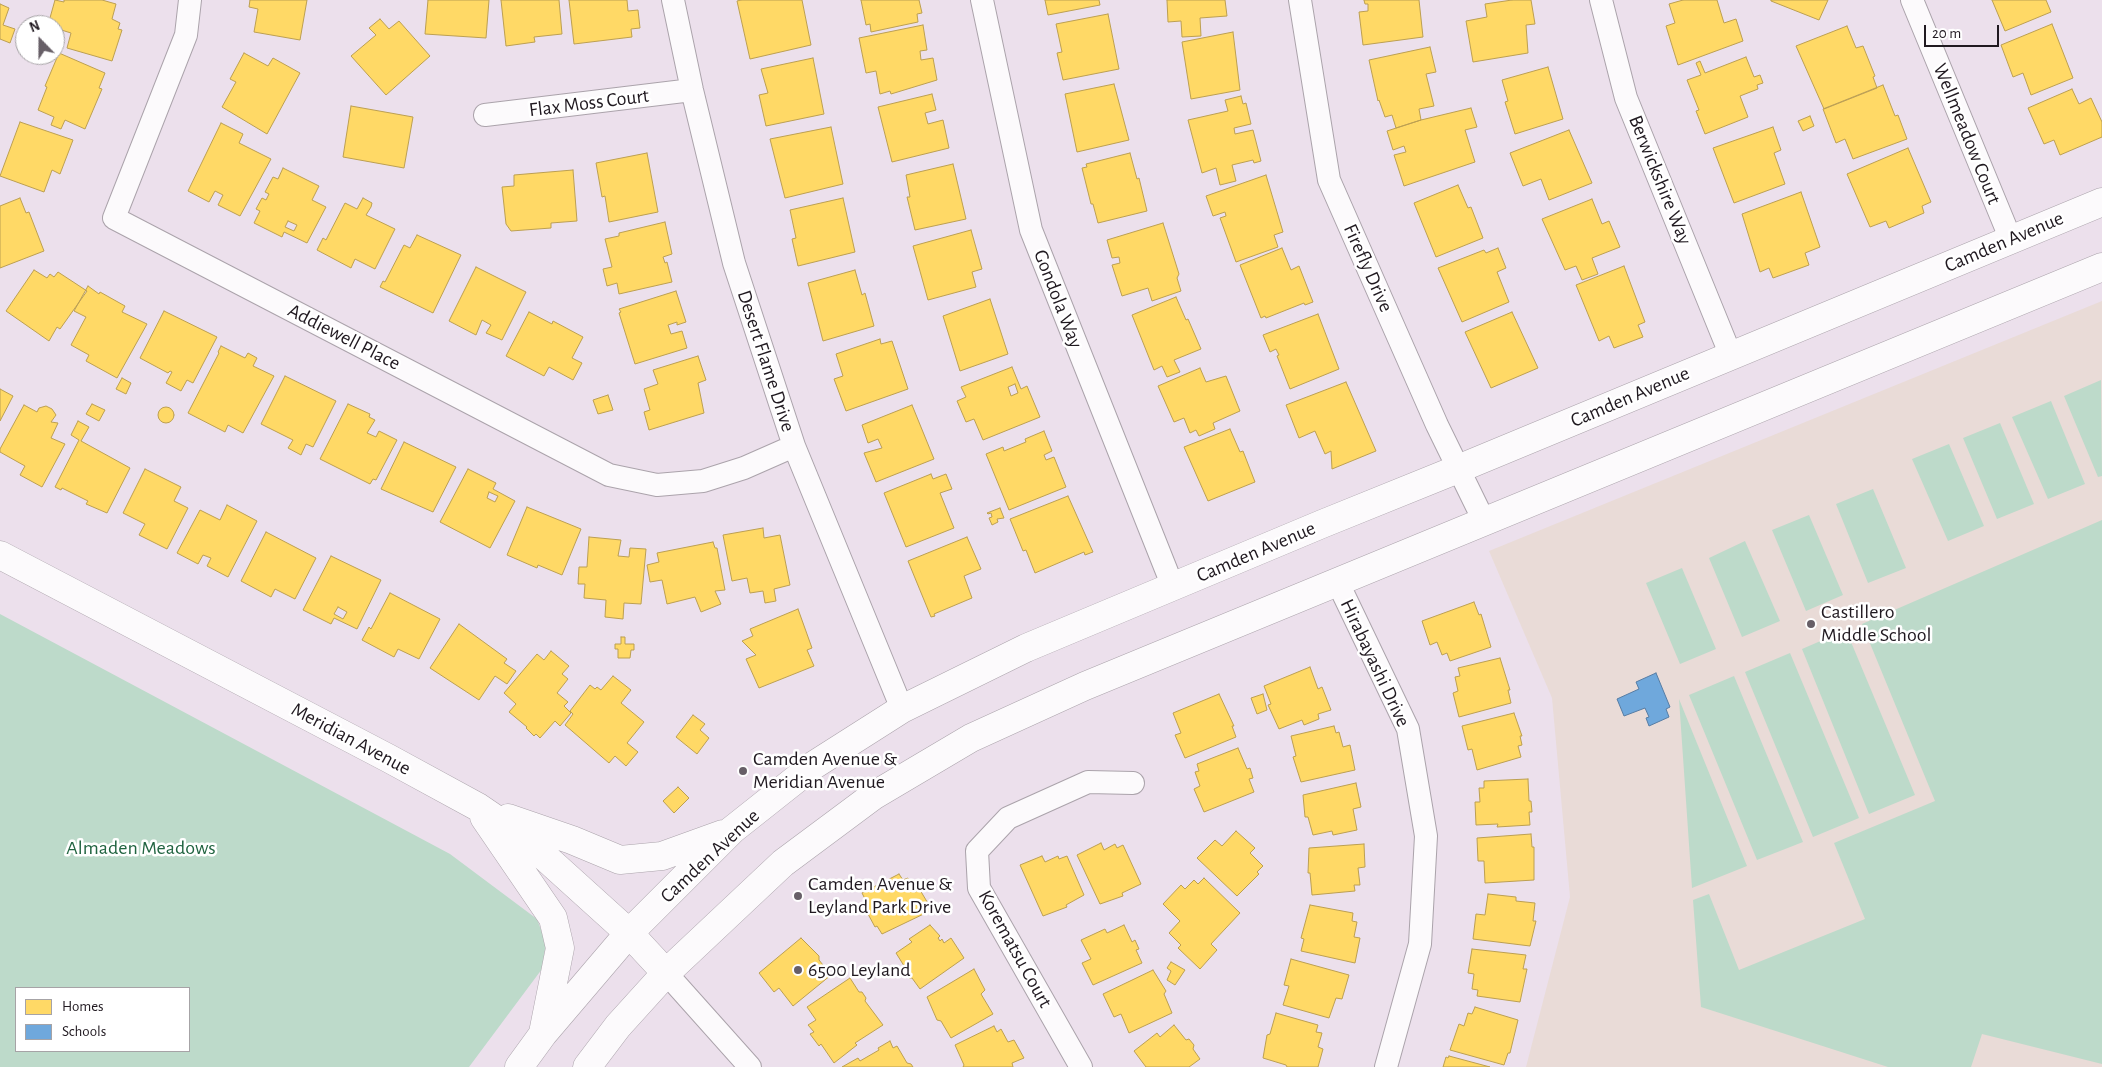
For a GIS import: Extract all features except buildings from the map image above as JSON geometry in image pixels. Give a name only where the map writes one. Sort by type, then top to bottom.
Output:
[{"type":"main road","name":"Camden Avenue","points":[[518,1067],[543,1034],[629,933],[732,830],[814,765],[902,709],[1026,648],[2102,202]]},
{"type":"main road","points":[[587,1067],[618,1026],[666,973],[783,863],[873,796],[971,738],[1085,686],[2102,267]]},
{"type":"main road","name":"Meridian Avenue","points":[[0,555],[380,753],[478,808],[524,839],[629,933],[666,973]]},
{"type":"main road","points":[[478,808],[572,840],[620,860],[662,856],[732,830]]},
{"type":"main road","points":[[478,808],[553,918],[560,948],[543,1034]]},
{"type":"street","name":"Addiewell Place","points":[[190,0],[186,35],[114,218],[609,475],[657,485],[702,481],[744,468],[794,446]]},
{"type":"street","name":"Desert Flame Drive","points":[[673,0],[692,90],[734,262],[794,446],[902,709]]},
{"type":"street","name":"Gondola Way","points":[[982,0],[1031,230],[1173,587]]},
{"type":"street","name":"Firefly Drive","points":[[1300,0],[1328,180],[1437,425],[1484,521]]},
{"type":"street","name":"Berwickshire Way","points":[[1601,0],[1626,98],[1732,356]]},
{"type":"street","name":"Wellmeadow Court","points":[[1912,0],[2011,240]]},
{"type":"street","name":"Flax Moss Court","points":[[486,115],[692,90]]},
{"type":"street","name":"Hirabayashi Drive","points":[[1338,583],[1408,729],[1426,836],[1420,944],[1386,1067]]},
{"type":"street","name":"Korematsu Court","points":[[1081,1067],[979,888],[977,851],[1008,818],[1088,782],[1133,783]]},
{"type":"street","points":[[666,973],[750,1067]]},
{"type":"shaded area","name":"Castillero Middle School","points":[[2102,301],[2102,1067],[1526,1067],[1570,897],[1552,698],[1489,551]]},
{"type":"green space","points":[[2101,380],[2102,476],[2098,477],[2064,396]]},
{"type":"green space","points":[[2051,401],[2085,484],[2048,499],[2012,417]]},
{"type":"green space","points":[[2000,423],[2034,504],[1997,519],[1963,438]]},
{"type":"green space","points":[[1949,444],[1984,526],[1948,541],[1912,459]]},
{"type":"green space","points":[[1873,489],[1906,568],[1868,583],[1836,504]]},
{"type":"green space","points":[[1809,515],[1843,595],[1806,611],[1772,530]]},
{"type":"green space","points":[[2102,520],[2102,1064],[1982,1034],[1971,1067],[1888,1067],[1701,1007],[1693,900],[1709,894],[1739,970],[1865,919],[1834,843],[1935,801],[1862,624]]},
{"type":"green space","points":[[1745,541],[1780,621],[1742,637],[1709,558]]},
{"type":"green space","points":[[1682,568],[1716,649],[1680,664],[1646,583]]},
{"type":"green space","name":"Almaden Meadows","points":[[0,614],[450,854],[537,919],[546,943],[542,969],[469,1067],[0,1067]]},
{"type":"green space","points":[[1846,630],[1915,795],[1869,814],[1802,649]]},
{"type":"green space","points":[[1790,653],[1859,818],[1813,837],[1745,672]]},
{"type":"green space","points":[[1734,676],[1803,842],[1757,860],[1689,695]]},
{"type":"green space","points":[[1679,699],[1747,866],[1692,888]]},
{"type":"place","name":"Castillero Middle School","points":[[1811,624]]},
{"type":"place","name":"Camden Avenue & Meridian Avenue","points":[[743,771]]},
{"type":"place","name":"Camden Avenue & Leyland Park Drive","points":[[798,896]]},
{"type":"place","name":"6500 Leyland","points":[[798,970]]}]
